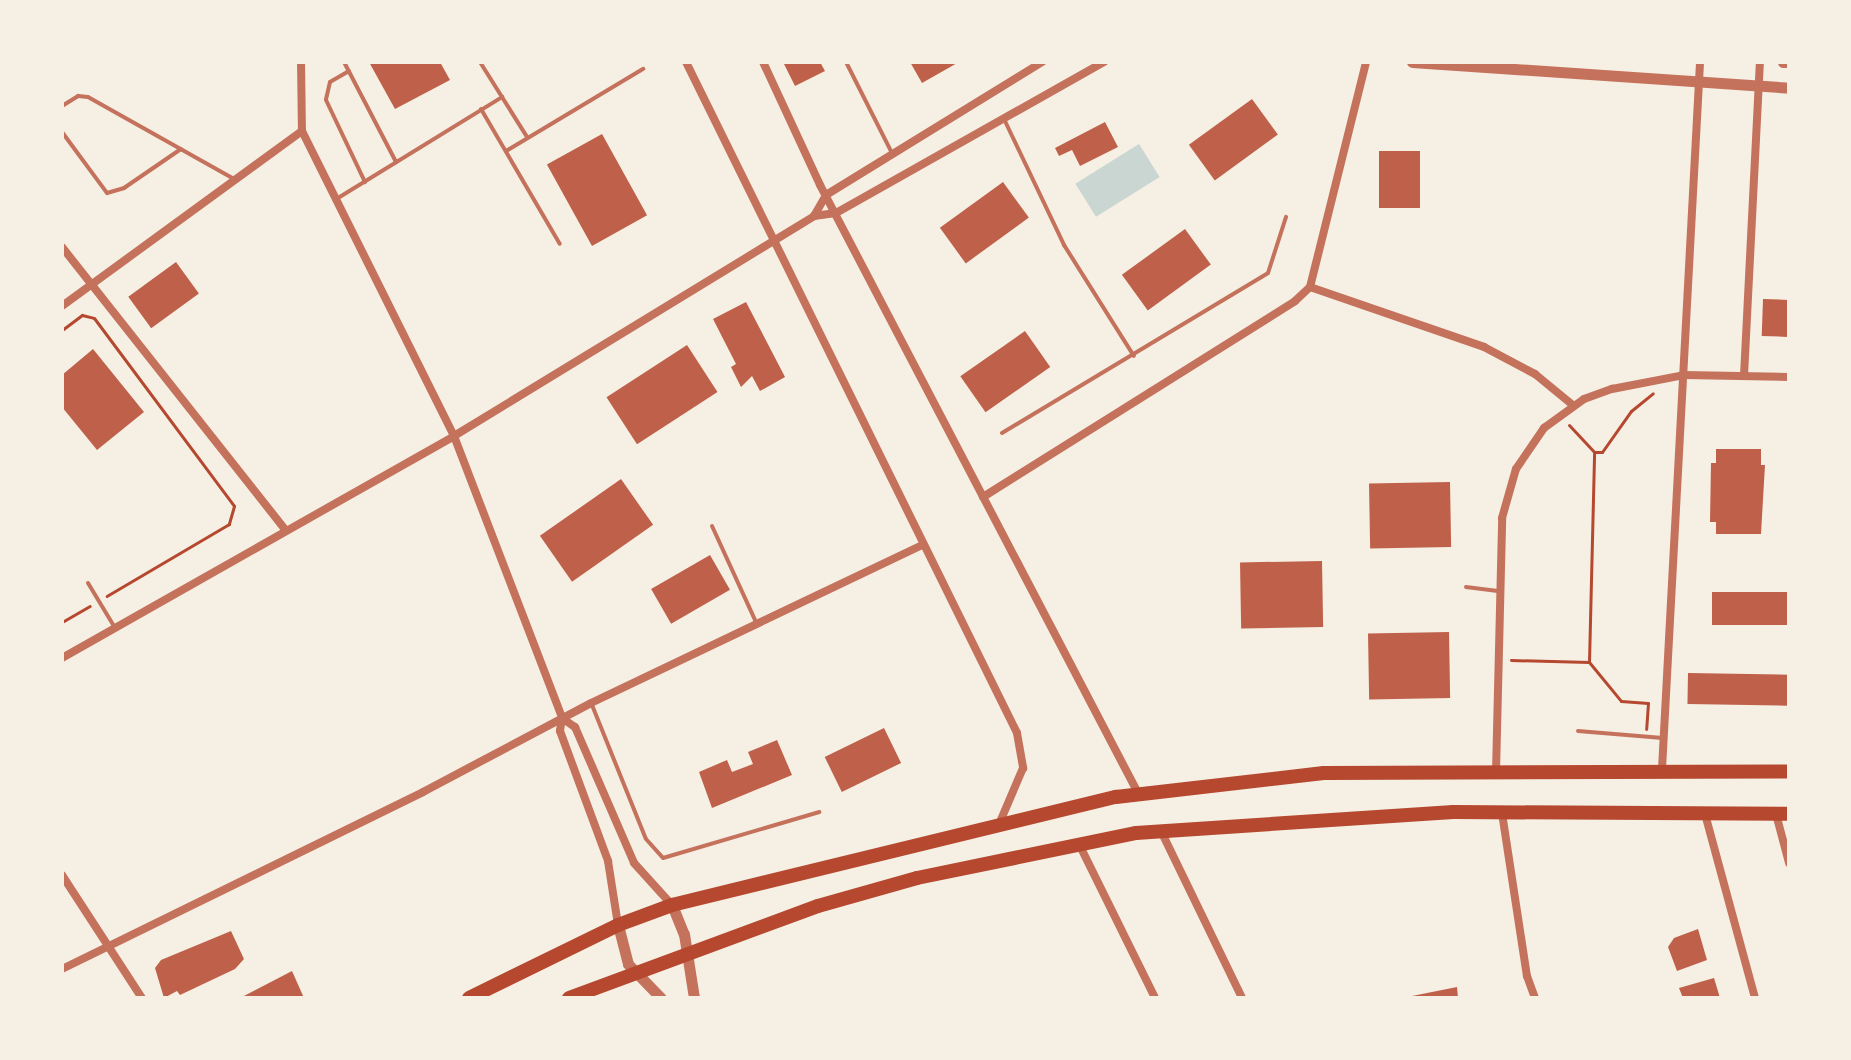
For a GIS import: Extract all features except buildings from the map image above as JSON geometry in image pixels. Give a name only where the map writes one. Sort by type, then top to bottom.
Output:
[{"type":"main road","points":[[469,998],[618,925],[672,905],[1000,822],[1138,793],[1324,773],[1662,769],[1789,771]]},
{"type":"main road","points":[[569,998],[818,906],[1078,842],[1161,830],[1502,813],[1782,814]]},
{"type":"street","points":[[301,62],[302,131],[454,436],[562,718],[560,731],[608,861],[618,925],[636,974],[661,998]]},
{"type":"street","points":[[686,62],[1017,733],[1023,768],[1000,822]]},
{"type":"street","points":[[763,62],[826,195],[1108,745],[1138,793]]},
{"type":"street","points":[[814,216],[826,195],[894,157],[1042,62]]},
{"type":"street","points":[[62,658],[284,528],[454,436],[772,240],[814,216],[836,213],[1104,62]]},
{"type":"street","points":[[983,497],[1295,301],[1310,287],[1366,62]]},
{"type":"street","points":[[1412,62],[1789,88]]},
{"type":"street","points":[[1662,769],[1700,62]]},
{"type":"street","points":[[1744,376],[1760,62]]},
{"type":"street","points":[[62,306],[302,131]]},
{"type":"street","points":[[62,247],[284,528]]},
{"type":"street","points":[[1310,287],[1484,347],[1535,374],[1574,406]]},
{"type":"street","points":[[1496,772],[1495,659],[1502,518],[1516,469],[1544,428],[1574,406],[1612,389],[1684,375],[1789,377]]},
{"type":"street","points":[[62,969],[423,792],[591,703],[922,545]]},
{"type":"street","points":[[562,718],[575,727],[634,863],[672,905],[688,954],[694,998]]},
{"type":"street","points":[[1502,813],[1527,976],[1535,998]]},
{"type":"street","points":[[1705,814],[1755,998]]},
{"type":"street","points":[[1782,814],[1789,863]]},
{"type":"street","points":[[1161,830],[1242,998]]},
{"type":"street","points":[[1078,842],[1155,998]]},
{"type":"street","points":[[62,875],[142,998]]},
{"type":"lane","points":[[344,62],[396,162]]},
{"type":"lane","points":[[480,62],[527,137]]},
{"type":"lane","points":[[846,62],[894,157]]},
{"type":"lane","points":[[506,151],[643,69]]},
{"type":"lane","points":[[349,71],[330,82],[326,100],[365,182]]},
{"type":"lane","points":[[62,106],[78,96],[88,97],[234,179]]},
{"type":"lane","points":[[335,200],[502,97]]},
{"type":"lane","points":[[481,109],[560,244]]},
{"type":"lane","points":[[1003,117],[1064,245],[1134,356]]},
{"type":"lane","points":[[62,132],[107,193],[124,188],[181,149]]},
{"type":"lane","points":[[1002,433],[1268,273],[1286,217]]},
{"type":"lane","points":[[712,526],[757,624]]},
{"type":"lane","points":[[88,583],[115,628]]},
{"type":"lane","points":[[1466,587],[1498,591]]},
{"type":"lane","points":[[591,703],[646,839],[663,858],[819,812]]},
{"type":"lane","points":[[1578,731],[1664,738]]},
{"type":"path","points":[[62,330],[82,315],[94,318],[234,506],[229,524],[62,622]]},
{"type":"path","points":[[1594,452],[1602,452],[1660,380]]},
{"type":"path","points":[[1561,416],[1594,452],[1589,662],[1621,701],[1648,703],[1646,737]]},
{"type":"path","points":[[1495,659],[1589,662]]},
{"type":"shaded area","points":[[1139,144],[1160,177],[1096,217],[1075,184]]}]
